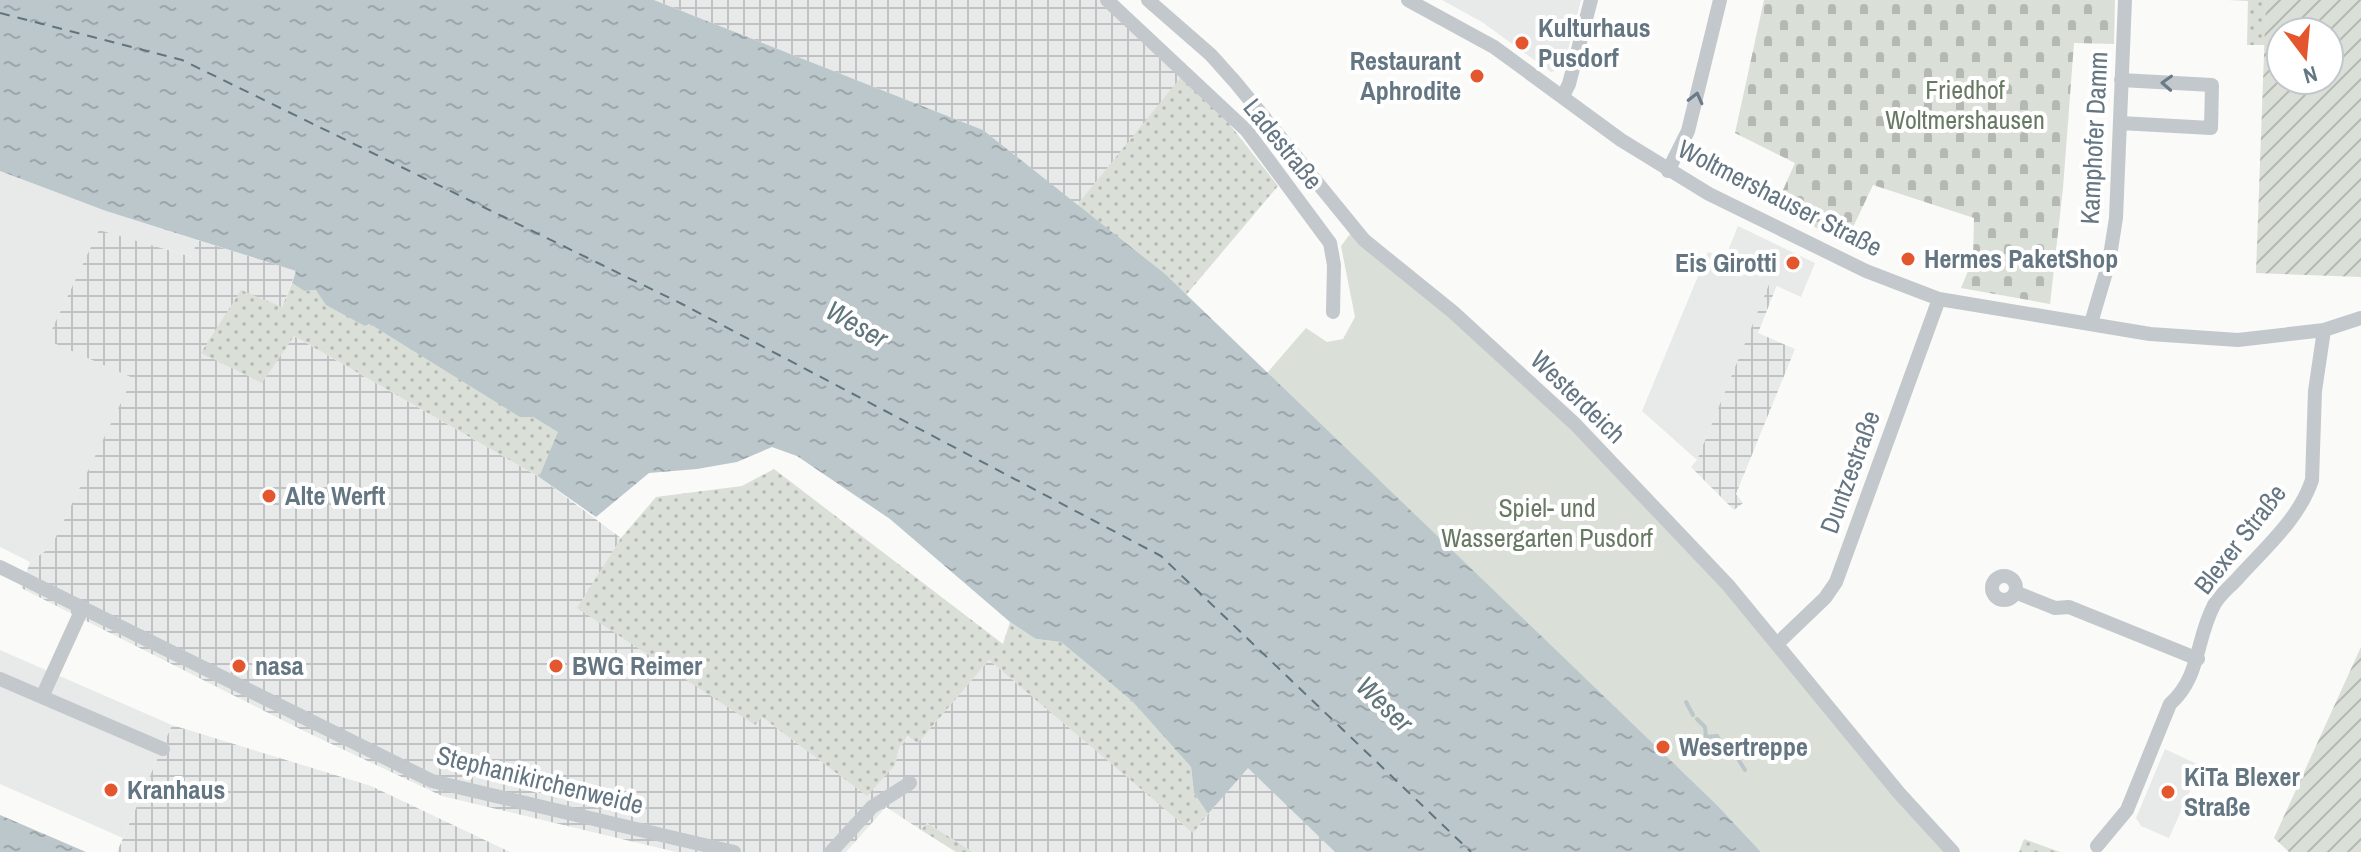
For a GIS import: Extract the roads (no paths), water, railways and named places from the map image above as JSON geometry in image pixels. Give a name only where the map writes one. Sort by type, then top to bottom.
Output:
[{"type":"street","name":"Ladestraße","points":[[1107,0],[1247,131],[1330,243],[1334,265],[1333,312]]},
{"type":"street","name":"Westerdeich","points":[[1148,0],[1211,55],[1364,240],[1453,312],[1575,424],[1728,585],[1899,793],[1953,852]]},
{"type":"street","name":"Woltmershauser Straße","points":[[1408,0],[1494,47],[1668,171],[1836,256],[1939,299],[2150,334],[2238,340],[2324,330],[2361,318]]},
{"type":"street","points":[[1563,96],[1591,0]]},
{"type":"street","points":[[1668,171],[1688,131],[1720,0]]},
{"type":"street","name":"Kamphofer Damm","points":[[2091,323],[2109,262],[2116,218],[2125,0]]},
{"type":"street","points":[[2120,123],[2211,128],[2212,85],[2121,80]]},
{"type":"street","name":"Duntzestraße","points":[[1778,643],[1825,598],[1836,582],[1939,299]]},
{"type":"street","name":"Blexer Straße","points":[[2097,846],[2127,810],[2170,704],[2184,692],[2198,659],[2200,639],[2215,604],[2284,528],[2309,490],[2315,391],[2324,330]]},
{"type":"street","name":"Stephanikirchenweide","points":[[0,567],[432,781],[734,852]]},
{"type":"street","points":[[2015,592],[2055,608],[2069,607],[2198,659]]},
{"type":"street","points":[[42,697],[83,607]]},
{"type":"street","points":[[0,679],[163,749]]},
{"type":"street","points":[[831,852],[872,807],[910,783]]},
{"type":"water","name":"Weser","points":[[0,0],[654,0],[983,130],[1165,274],[1717,805],[1761,852],[1335,852],[1248,768],[1208,814],[1194,793],[1191,767],[1132,701],[1061,642],[1036,639],[1010,622],[890,519],[797,456],[772,447],[737,462],[649,473],[596,517],[539,477],[558,432],[533,417],[520,417],[370,324],[365,326],[326,305],[316,290],[304,291],[292,283],[296,271],[106,211],[0,171]]},
{"type":"water","points":[[0,815],[86,852],[0,852]]},
{"type":"waterway","points":[[1686,702],[1693,715]]},
{"type":"waterway","points":[[1697,719],[1705,727],[1706,737],[1717,736],[1723,748],[1735,754],[1745,770]]},
{"type":"place","name":"Kulturhaus Pusdorf","points":[[1522,43]]},
{"type":"place","name":"Restaurant Aphrodite","points":[[1477,76]]},
{"type":"place","name":"Hermes PaketShop","points":[[1908,259]]},
{"type":"place","name":"Eis Girotti","points":[[1793,263]]},
{"type":"place","name":"Alte Werft","points":[[269,496]]},
{"type":"place","name":"nasa","points":[[239,666]]},
{"type":"place","name":"BWG Reimer","points":[[556,666]]},
{"type":"place","name":"Wesertreppe","points":[[1663,747]]},
{"type":"place","name":"Kranhaus","points":[[111,790]]},
{"type":"place","name":"KiTa Blexer Straße","points":[[2168,792]]},
{"type":"park label","name":"Friedhof Woltmershausen","points":[[1965,105]]},
{"type":"park label","name":"Spiel- und Wassergarten Pusdorf","points":[[1547,523]]}]
